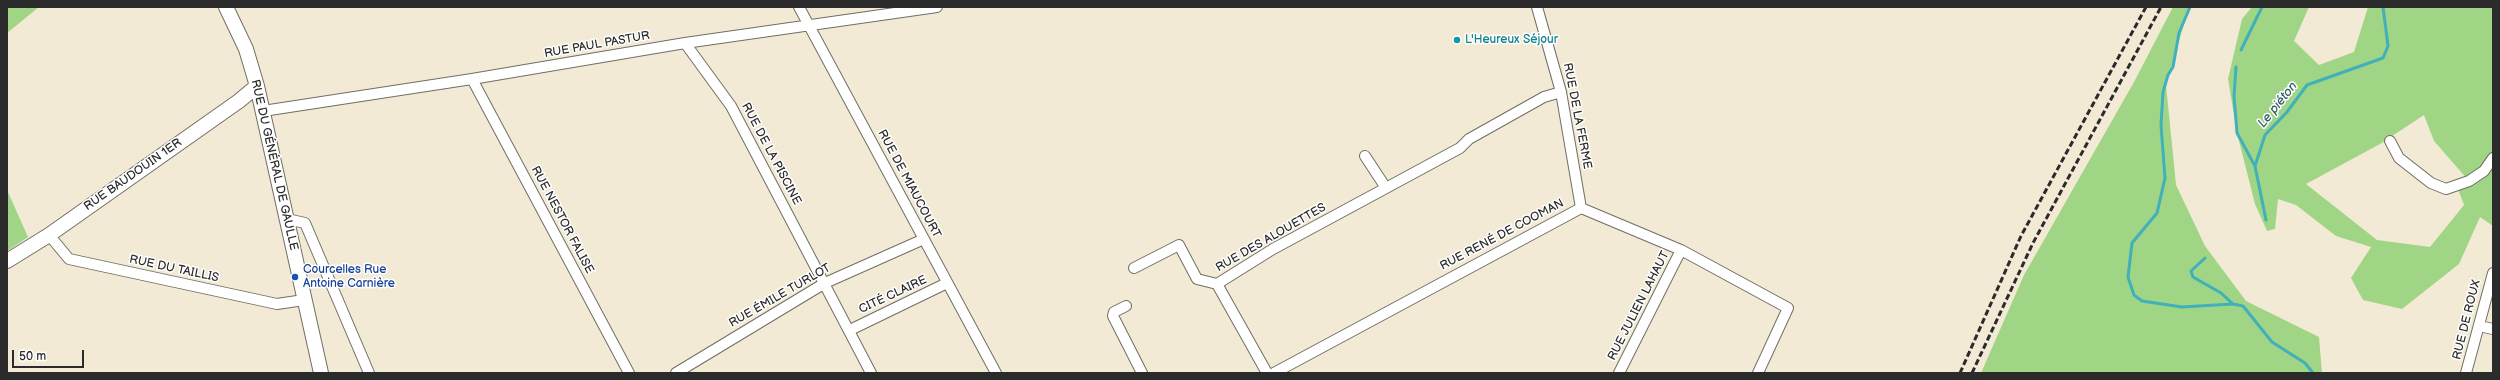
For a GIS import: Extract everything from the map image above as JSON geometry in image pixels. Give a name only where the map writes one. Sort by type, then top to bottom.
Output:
[{"type":"main road","name":"RUE DU GÉNÉRAL DE GAULLE","points":[[226,7],[246,49],[257,86],[321,373]]},
{"type":"main road","name":"RUE BAUDOUIN 1ER","points":[[7,261],[49,235],[239,101],[257,86]]},
{"type":"street","name":"RUE DE MIAUCOURT","points":[[799,7],[996,373]]},
{"type":"street","name":"RUE PAUL PASTUR","points":[[263,110],[472,79],[685,43],[937,7]]},
{"type":"street","name":"RUE DE LA FERME","points":[[1537,7],[1561,92],[1581,208]]},
{"type":"street","name":"RUE DE LA PISCINE","points":[[685,43],[731,106],[850,330],[871,373]]},
{"type":"street","name":"RUE NESTOR FALISE","points":[[472,79],[629,373]]},
{"type":"street","name":"RUE DES ALOUETTES","points":[[1267,373],[1217,284],[1273,249],[1460,148],[1469,139],[1544,97],[1561,92]]},
{"type":"street","points":[[2390,141],[2399,158],[2431,183],[2446,189],[2470,181],[2484,171],[2493,158]]},
{"type":"street","points":[[1365,156],[1386,188]]},
{"type":"street","name":"RUE RENÉ DE COOMAN","points":[[1274,373],[1581,208],[1681,250],[1788,308],[1758,373]]},
{"type":"street","points":[[287,219],[305,223],[369,373]]},
{"type":"street","name":"RUE DU TAILLIS","points":[[49,235],[69,259],[277,304],[304,300]]},
{"type":"street","name":"RUE ÉMILE TURLOT","points":[[676,373],[825,283],[924,239]]},
{"type":"street","points":[[1134,268],[1178,245],[1197,279],[1217,284]]},
{"type":"street","name":"RUE JULIEN LAHAUT","points":[[1619,373],[1681,250]]},
{"type":"street","name":"RUE DE ROUX","points":[[2466,373],[2493,273]]},
{"type":"street","name":"CITÉ CLAIRE","points":[[850,330],[947,283]]},
{"type":"street","points":[[1126,306],[1114,312],[1113,316],[1142,373]]},
{"type":"street","points":[[2479,326],[2493,329]]},
{"type":"green space","points":[[7,7],[39,7],[7,33]]},
{"type":"green space","points":[[2173,7],[2189,7],[2166,85],[2176,185],[2205,246],[2246,301],[2319,337],[2322,373],[1981,373],[2024,275],[2134,82]]},
{"type":"green space","points":[[2252,7],[2309,7],[2294,41],[2319,65],[2354,52],[2368,7],[2493,7],[2493,226],[2480,217],[2459,264],[2402,309],[2363,300],[2351,278],[2371,247],[2336,236],[2296,205],[2278,199],[2275,229],[2267,231],[2255,204],[2237,133],[2228,79],[2242,19]],"holes":[[[2424,115],[2434,141],[2469,181],[2458,189],[2464,205],[2430,247],[2377,240],[2306,184],[2380,144]]]},
{"type":"green space","points":[[7,190],[28,237],[7,251]]},
{"type":"waterway","points":[[2190,7],[2179,33],[2173,67],[2168,75],[2163,92],[2161,125],[2165,178],[2157,213],[2132,243],[2128,277],[2134,295],[2142,301],[2182,307],[2233,304]]},
{"type":"waterway","points":[[2241,50],[2262,7]]},
{"type":"waterway","name":"Le piéton","points":[[2266,220],[2255,166],[2265,135],[2287,112],[2307,85],[2383,58],[2388,46],[2383,7]]},
{"type":"waterway","points":[[2236,67],[2234,96],[2237,133],[2255,166]]},
{"type":"waterway","name":"Le piéton","points":[[2205,258],[2191,271],[2193,277],[2221,293],[2233,304],[2243,306],[2272,342],[2305,363],[2313,373]]},
{"type":"railway","points":[[1960,373],[2021,236],[2146,7]]},
{"type":"railway","points":[[1972,373],[2033,243],[2161,7]]},
{"type":"place","name":"L'Heureux Séjour","points":[[1457,40]]},
{"type":"place","name":"Courcelles Rue Antoine Carnière","points":[[295,277]]}]
